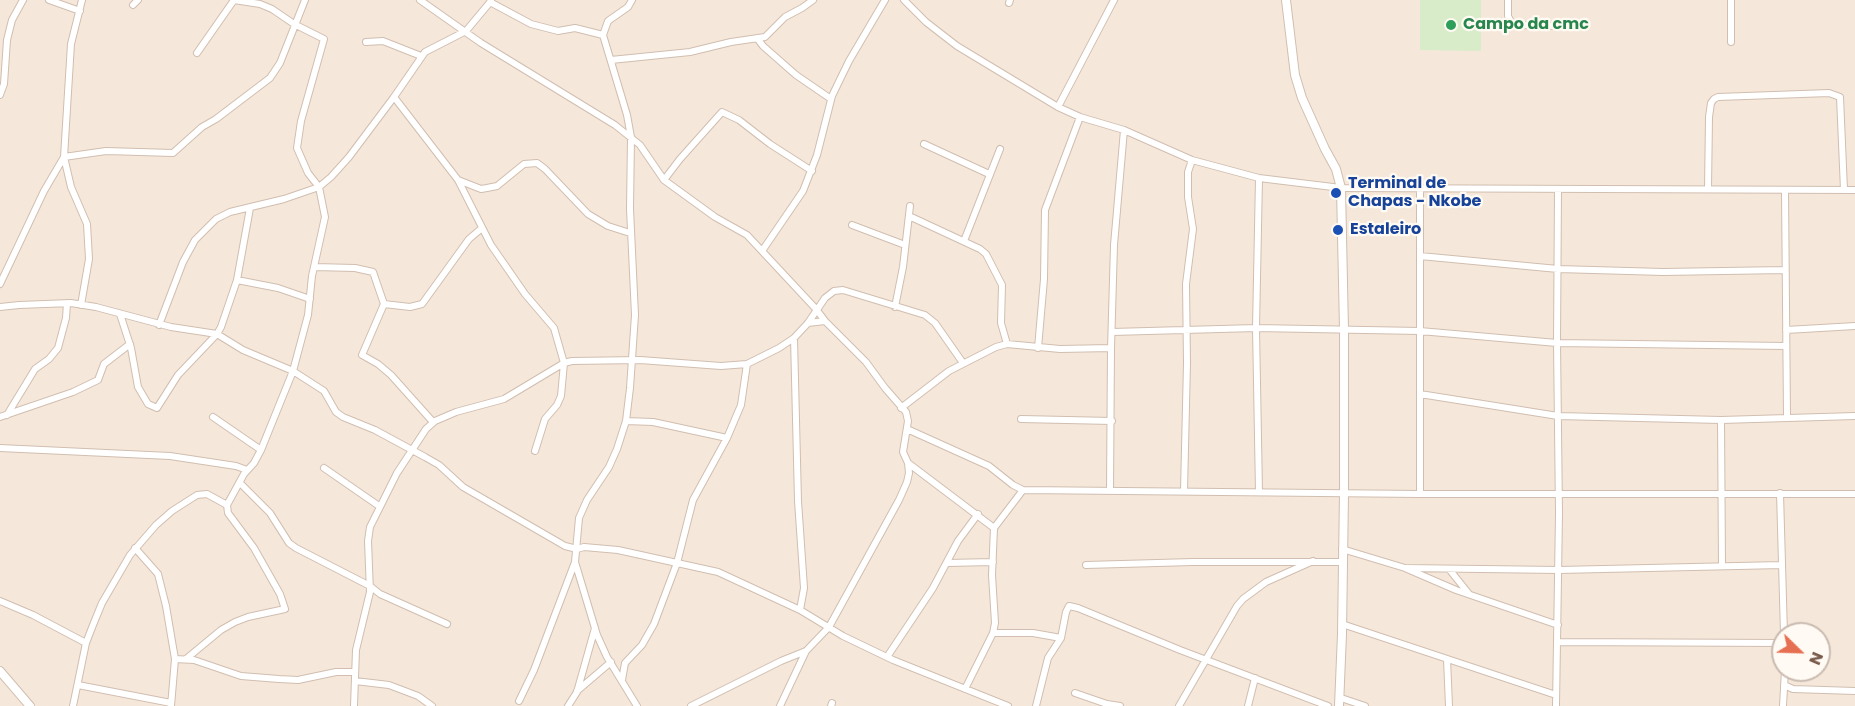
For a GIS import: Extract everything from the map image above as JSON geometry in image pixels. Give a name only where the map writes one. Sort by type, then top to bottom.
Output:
[{"type":"street","points":[[0,95],[4,84],[7,40],[12,20],[23,0]]},
{"type":"street","points":[[49,0],[80,10]]},
{"type":"street","points":[[81,305],[89,259],[87,224],[71,187],[64,157],[71,44],[82,0]]},
{"type":"street","points":[[186,659],[220,630],[235,622],[285,609],[280,594],[254,548],[228,513],[227,505],[261,450],[292,371],[304,333],[314,267],[325,217],[319,187],[308,173],[297,148],[300,121],[325,40],[294,24],[272,9],[260,4],[234,0],[197,53]]},
{"type":"street","points":[[64,157],[106,152],[173,153],[202,127],[270,78],[280,63],[305,0]]},
{"type":"street","points":[[420,0],[481,43],[631,137],[640,145],[664,180],[715,217],[747,235],[825,321],[870,366],[906,412],[908,421],[903,452],[909,473],[899,500],[829,627],[806,651],[780,706]]},
{"type":"street","points":[[519,701],[534,670],[575,562],[579,518],[609,466],[626,421],[633,360],[634,315],[630,232],[631,137],[627,115],[603,35],[608,21],[628,7],[632,0]]},
{"type":"street","points":[[611,60],[690,52],[765,37],[779,21],[813,0]]},
{"type":"street","points":[[762,251],[803,190],[812,171],[831,99],[849,61],[885,0]]},
{"type":"street","points":[[904,0],[926,22],[957,46],[1058,107],[1080,117],[1124,130],[1192,160],[1259,178],[1341,188],[1855,190]]},
{"type":"street","points":[[1058,107],[1114,0]]},
{"type":"street","points":[[1286,0],[1295,75],[1302,98],[1336,169],[1341,188],[1344,492],[1340,702],[1365,706]]},
{"type":"street","points":[[1508,0],[1508,16],[1511,22],[1518,25],[1562,26]]},
{"type":"street","points":[[1731,0],[1731,42]]},
{"type":"street","points":[[159,325],[183,262],[195,240],[216,219],[230,212],[319,187],[349,157],[394,97],[421,56],[429,49],[466,31],[491,1],[531,24],[558,31],[575,28],[603,35]]},
{"type":"street","points":[[757,38],[796,75],[831,99]]},
{"type":"street","points":[[366,42],[383,40],[421,56]]},
{"type":"street","points":[[1708,189],[1709,117],[1711,103],[1714,99],[1820,93],[1837,94],[1840,97],[1844,190]]},
{"type":"street","points":[[394,97],[458,180],[482,228],[513,278],[554,328],[564,363],[560,400],[545,419],[535,451]]},
{"type":"street","points":[[664,180],[722,112],[739,120],[770,144],[812,171]]},
{"type":"street","points":[[1038,348],[1044,279],[1045,210],[1080,117]]},
{"type":"street","points":[[1110,491],[1114,245],[1124,130]]},
{"type":"street","points":[[924,144],[989,174]]},
{"type":"street","points":[[964,241],[1000,149]]},
{"type":"street","points":[[0,284],[44,191],[64,157]]},
{"type":"street","points":[[1184,491],[1186,284],[1193,229],[1188,197],[1188,172],[1192,160]]},
{"type":"street","points":[[458,180],[481,189],[487,188],[496,186],[524,164],[537,164],[588,214],[608,226],[630,232]]},
{"type":"street","points":[[1258,492],[1256,328],[1259,178]]},
{"type":"street","points":[[1420,188],[1420,494]]},
{"type":"street","points":[[1556,706],[1558,189]]},
{"type":"street","points":[[1785,190],[1787,417]]},
{"type":"street","points":[[895,307],[903,267],[910,206]]},
{"type":"street","points":[[120,314],[130,344],[138,387],[148,404],[157,408],[178,375],[217,334],[237,280],[250,208]]},
{"type":"street","points":[[909,216],[964,241],[986,254],[1002,285],[1001,323],[1007,344]]},
{"type":"street","points":[[852,225],[905,245]]},
{"type":"street","points":[[384,304],[410,307],[422,304],[469,238],[482,228]]},
{"type":"street","points":[[1420,256],[1558,269],[1663,272],[1785,270]]},
{"type":"street","points":[[314,267],[369,270],[375,276],[384,304],[362,355],[391,375],[433,422]]},
{"type":"street","points":[[237,280],[278,288],[310,299]]},
{"type":"street","points":[[354,706],[356,650],[370,586],[368,541],[370,527],[397,473],[433,422],[456,412],[504,399],[564,363],[572,361],[633,360],[721,366],[747,364],[794,338],[830,293],[843,291],[931,318],[963,363]]},
{"type":"street","points":[[7,415],[35,369],[49,359],[58,348],[67,303]]},
{"type":"street","points":[[0,308],[67,303],[159,325],[217,334],[243,350],[292,371],[324,392],[336,412],[343,417],[414,450],[439,465],[463,487],[560,543],[577,549],[584,547],[618,550],[718,572],[800,610],[843,636],[887,657],[1008,706]]},
{"type":"street","points":[[808,323],[825,321]]},
{"type":"street","points":[[1786,330],[1855,326]]},
{"type":"street","points":[[1112,332],[1256,328],[1420,331],[1557,343],[1786,346]]},
{"type":"street","points":[[794,338],[798,501],[804,588],[800,610]]},
{"type":"street","points":[[0,417],[73,392],[98,380],[104,364],[130,344]]},
{"type":"street","points":[[901,408],[927,386],[963,363],[996,347],[1007,344],[1038,348],[1111,348]]},
{"type":"street","points":[[622,681],[625,663],[642,645],[650,631],[677,563],[693,500],[727,438],[743,397],[747,364]]},
{"type":"street","points":[[1420,394],[1558,416],[1721,420],[1855,416]]},
{"type":"street","points":[[213,417],[261,450]]},
{"type":"street","points":[[1021,418],[1112,421]]},
{"type":"street","points":[[1721,420],[1722,566]]},
{"type":"street","points":[[626,421],[653,422],[727,438]]},
{"type":"street","points":[[907,429],[989,466],[1023,490],[1420,494],[1855,494]]},
{"type":"street","points":[[0,448],[170,456],[237,466],[247,470]]},
{"type":"street","points":[[908,463],[994,528]]},
{"type":"street","points":[[324,468],[379,506]]},
{"type":"street","points":[[240,483],[270,513],[289,543],[296,548],[370,586],[380,594],[447,624]]},
{"type":"street","points":[[965,689],[993,633],[995,623],[994,528],[1023,490]]},
{"type":"street","points":[[1780,493],[1784,622]]},
{"type":"street","points":[[73,706],[86,643],[102,603],[135,548],[172,511],[197,495],[207,494],[227,505]]},
{"type":"street","points":[[887,657],[947,563],[958,541],[978,514]]},
{"type":"street","points":[[78,685],[171,705],[175,659],[166,606],[158,574],[135,548]]},
{"type":"street","points":[[1342,549],[1405,568],[1470,595],[1558,625]]},
{"type":"street","points":[[1179,706],[1237,606],[1266,582],[1313,561]]},
{"type":"street","points":[[575,562],[595,628],[611,663],[637,706]]},
{"type":"street","points":[[947,563],[993,562]]},
{"type":"street","points":[[1086,566],[1342,562]]},
{"type":"street","points":[[1405,568],[1558,570],[1782,565]]},
{"type":"street","points":[[1449,568],[1470,595]]},
{"type":"street","points":[[0,602],[33,615],[86,643]]},
{"type":"street","points":[[1036,706],[1048,658],[1061,638],[1070,606],[1328,706]]},
{"type":"street","points":[[1342,624],[1556,696]]},
{"type":"street","points":[[577,692],[595,628]]},
{"type":"street","points":[[993,633],[1033,633],[1061,638]]},
{"type":"street","points":[[1557,642],[1771,643]]},
{"type":"street","points":[[691,706],[806,651]]},
{"type":"street","points":[[175,659],[186,659],[241,676],[260,678],[298,680],[336,672],[355,672]]},
{"type":"street","points":[[1447,659],[1449,706]]},
{"type":"street","points":[[568,706],[577,692],[611,663],[625,663]]},
{"type":"street","points":[[0,671],[30,706]]},
{"type":"street","points":[[1248,706],[1255,678]]},
{"type":"street","points":[[356,681],[389,685],[418,696],[427,705]]},
{"type":"street","points":[[1783,706],[1784,682]]},
{"type":"street","points":[[1784,685],[1793,689],[1855,691]]},
{"type":"street","points":[[1783,696],[1793,689]]},
{"type":"street","points":[[1075,693],[1120,706]]},
{"type":"street","points":[[987,706],[989,698]]},
{"type":"shaded area","points":[[0,0],[1855,0],[1855,706],[0,706]]},
{"type":"green space","name":"Campo da cmc","points":[[1420,0],[1481,0],[1481,51],[1420,50]]},
{"type":"place","name":"Campo da cmc","points":[[1451,25]]},
{"type":"place","name":"Terminal de Chapas - Nkobe","points":[[1336,193]]},
{"type":"place","name":"Estaleiro","points":[[1338,230]]}]
